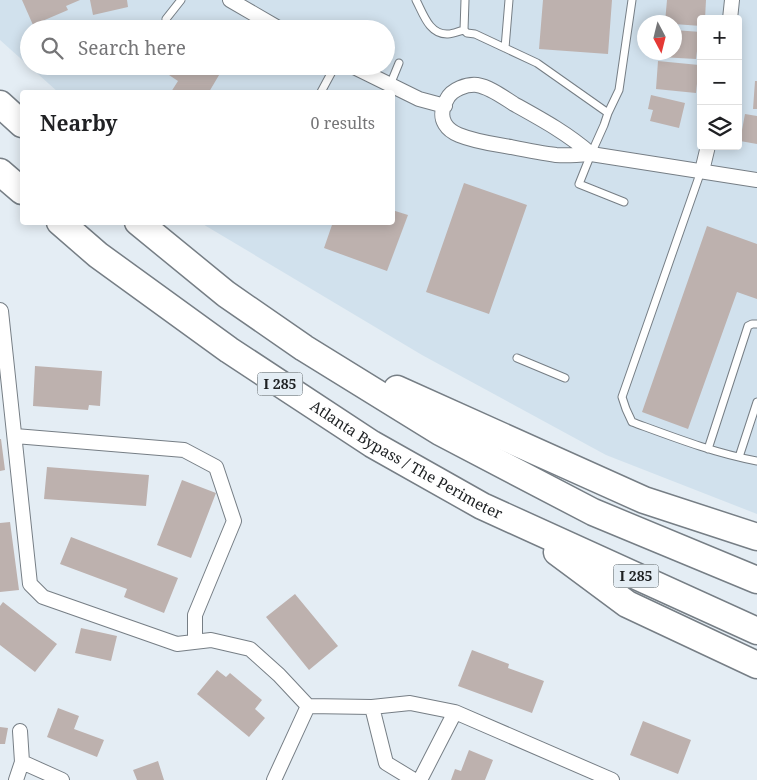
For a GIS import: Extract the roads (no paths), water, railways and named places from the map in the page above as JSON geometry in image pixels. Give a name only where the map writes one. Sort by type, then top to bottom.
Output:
[{"type":"highway","points":[[0,104],[20,122]]},
{"type":"highway","points":[[0,172],[20,189]]},
{"type":"highway","name":"Atlanta Bypass / The Perimeter","points":[[63,225],[98,255],[237,356],[372,444],[482,506],[757,631]]},
{"type":"highway","name":"I 285","points":[[142,225],[226,294],[304,348],[440,432],[593,512],[757,580]]},
{"type":"highway","points":[[304,348],[644,500],[757,537]]},
{"type":"highway","points":[[516,522],[627,604],[757,665]]},
{"type":"street","points":[[230,0],[264,20]]},
{"type":"street","points":[[730,15],[732,0]]},
{"type":"street","points":[[370,75],[419,99],[445,106]]},
{"type":"street","points":[[591,154],[567,134],[478,85],[460,88],[450,95],[442,113],[442,119],[446,126],[457,135],[482,142],[556,155],[591,154],[757,180]]},
{"type":"street","points":[[702,170],[707,150]]},
{"type":"street","points":[[0,310],[30,584],[43,597],[177,644],[212,640],[250,649],[279,675],[308,706],[372,707],[410,703],[455,712],[612,780]]},
{"type":"street","points":[[14,436],[184,450],[216,467],[234,521],[195,615],[195,641]]},
{"type":"street","points":[[274,780],[308,706]]},
{"type":"street","points":[[372,707],[386,763],[414,780]]},
{"type":"street","points":[[420,780],[455,712]]},
{"type":"street","points":[[16,780],[22,762],[20,731]]},
{"type":"street","points":[[22,762],[62,780]]},
{"type":"lane","points":[[166,19],[181,0]]},
{"type":"lane","points":[[416,0],[429,25],[436,32],[448,34],[464,30],[538,63],[608,113]]},
{"type":"lane","points":[[464,30],[465,0]]},
{"type":"lane","points":[[506,48],[509,0]]},
{"type":"lane","points":[[624,202],[579,184],[619,90],[632,0]]},
{"type":"lane","points":[[395,73],[399,63]]},
{"type":"lane","points":[[322,90],[330,75]]},
{"type":"lane","points":[[390,85],[394,75]]},
{"type":"lane","points":[[702,170],[622,397],[632,422],[694,445],[757,461]]},
{"type":"lane","points":[[708,449],[748,326],[757,324]]},
{"type":"lane","points":[[517,358],[565,378]]},
{"type":"lane","points":[[740,457],[757,402]]}]
